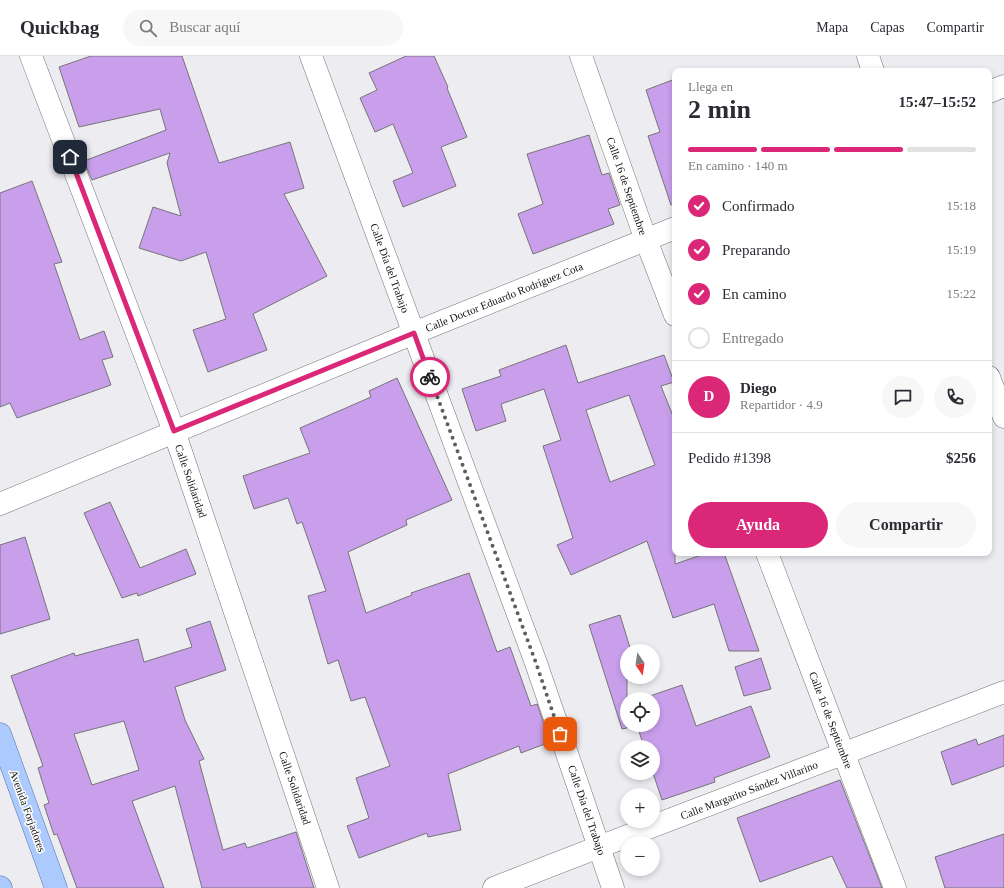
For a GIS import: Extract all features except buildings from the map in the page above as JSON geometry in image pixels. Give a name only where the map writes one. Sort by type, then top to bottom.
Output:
[{"type":"main road","name":"Avenida Forjadores","points":[[0,734],[56,888]]},
{"type":"street","name":"Calle Solidaridad","points":[[31,56],[174,431],[328,888]]},
{"type":"street","name":"Calle Día del Trabajo","points":[[311,56],[536,663],[600,846],[613,888]]},
{"type":"street","name":"Calle 16 de Septiembre","points":[[581,56],[646,240],[672,307]]},
{"type":"street","points":[[868,56],[872,68]]},
{"type":"street","points":[[992,91],[1004,86]]},
{"type":"street","name":"Calle Doctor Eduardo Rodríguez Cota","points":[[0,504],[174,431],[672,229]]},
{"type":"street","points":[[992,385],[1004,417]]},
{"type":"street","name":"Calle 16 de Septiembre","points":[[768,556],[895,888]]},
{"type":"street","name":"Calle Margarito Sández Villarino","points":[[494,888],[1004,692]]},
{"type":"way so far","points":[[430,377],[536,663],[560,734]]},
{"type":"route","points":[[70,157],[174,431],[414,333],[430,377]]}]
